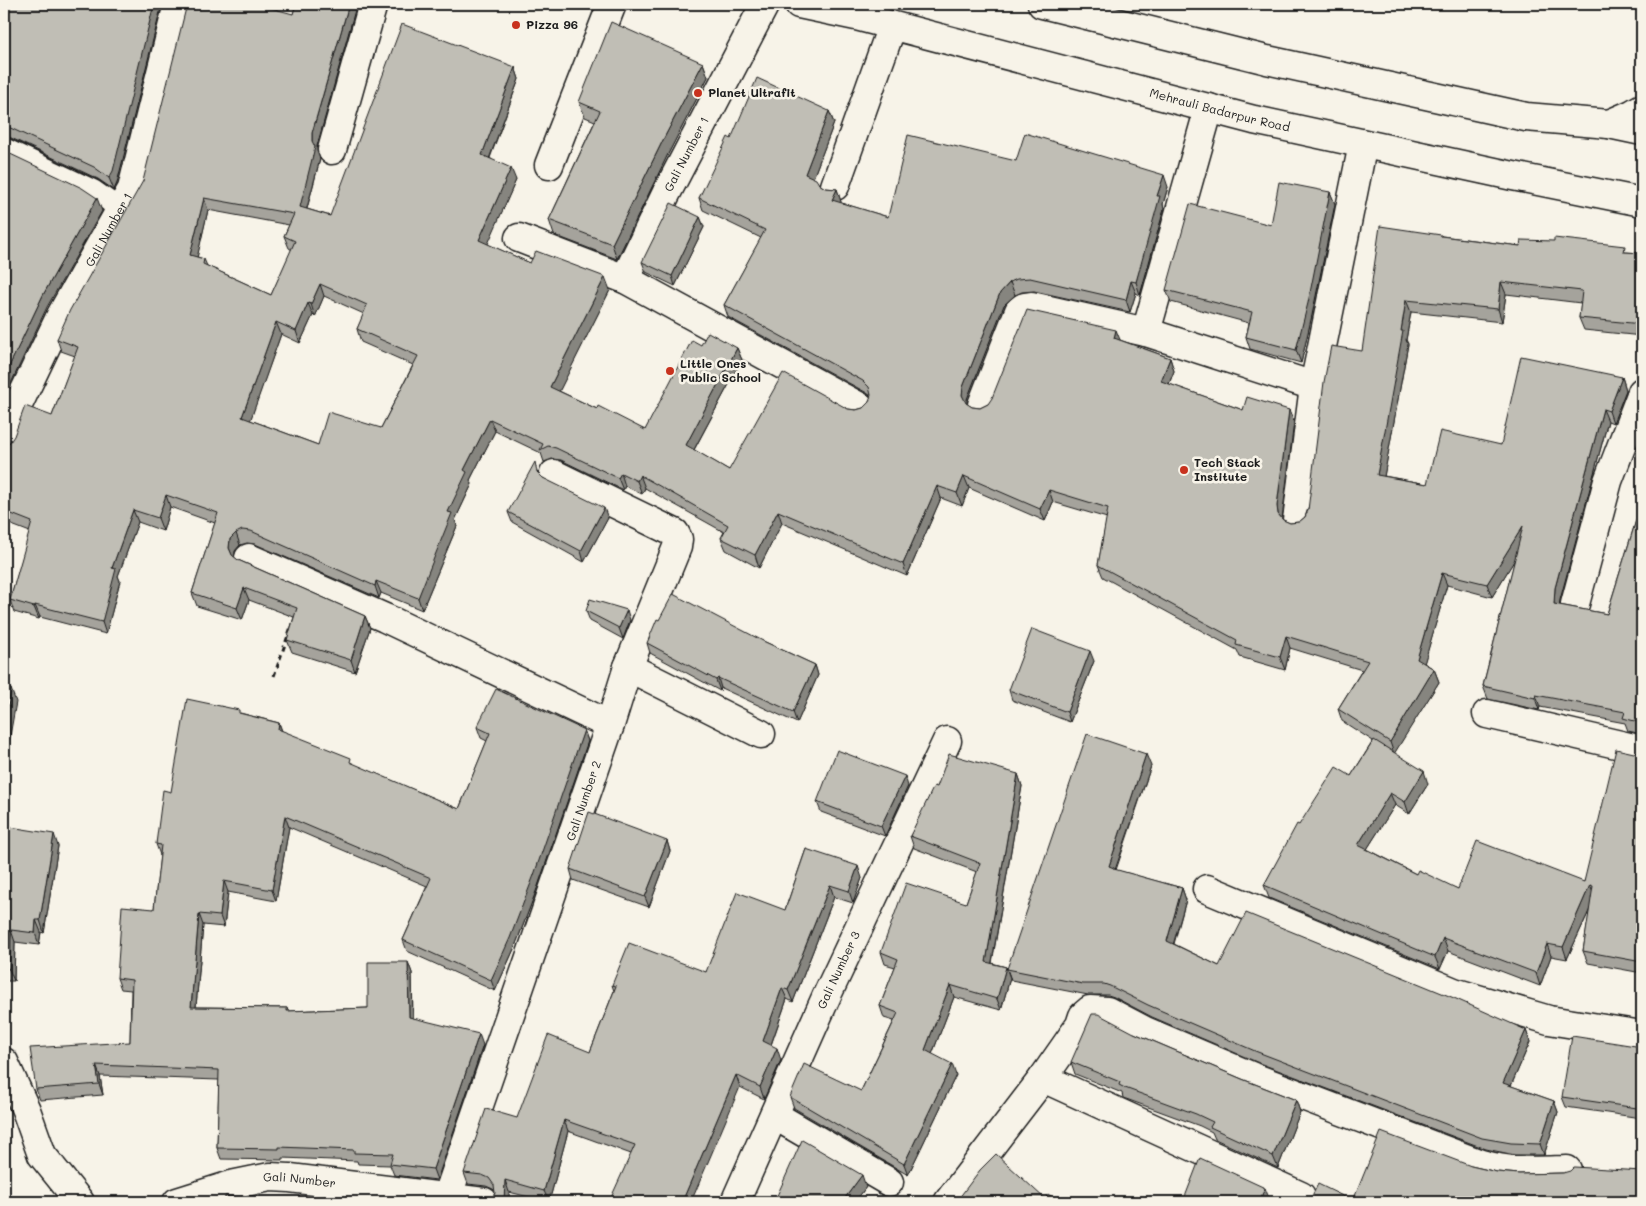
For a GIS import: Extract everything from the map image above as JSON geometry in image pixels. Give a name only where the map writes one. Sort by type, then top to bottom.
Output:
[{"type":"street","name":"Gali Number 1","points":[[4,443],[17,407],[61,314],[132,189],[178,4]]},
{"type":"street","points":[[332,150],[373,4]]},
{"type":"street","points":[[549,165],[612,4]]},
{"type":"street","name":"Gali Number 1","points":[[625,279],[666,194],[765,4]]},
{"type":"street","name":"Mehrauli Badarpur Road","points":[[799,4],[892,26],[1254,120],[1642,202]]},
{"type":"street","points":[[1042,4],[1266,60],[1526,117],[1609,124],[1642,131]]},
{"type":"street","points":[[835,186],[892,26]]},
{"type":"street","points":[[1146,332],[1209,108]]},
{"type":"street","points":[[1609,124],[1642,108]]},
{"type":"street","points":[[1297,520],[1314,386],[1363,144]]},
{"type":"street","points":[[519,238],[625,279],[860,407]]},
{"type":"street","points":[[982,405],[1019,311],[1024,307],[1031,306],[1146,332],[1314,386]]},
{"type":"street","points":[[1575,604],[1608,480],[1642,392]]},
{"type":"street","name":"Gali Number 2","points":[[447,1198],[610,725],[628,667],[677,547],[678,540],[675,533],[554,474]]},
{"type":"street","points":[[249,558],[385,618],[610,725]]},
{"type":"street","points":[[628,667],[761,734]]},
{"type":"street","points":[[1487,714],[1642,750]]},
{"type":"street","name":"Gali Number 3","points":[[735,1202],[827,996],[947,741]]},
{"type":"street","points":[[1207,888],[1454,992],[1550,1020],[1642,1035]]},
{"type":"street","points":[[948,1202],[1042,1078],[1080,1025],[1083,1016],[1090,1010],[1107,1011],[1145,1031],[1253,1077],[1481,1164],[1502,1170],[1525,1172],[1567,1170]]},
{"type":"street","points":[[4,1062],[26,1110],[42,1155],[80,1202]]},
{"type":"street","points":[[1042,1078],[1301,1196],[1299,1202]]},
{"type":"street","points":[[774,1115],[889,1182]]},
{"type":"street","name":"Gali Number","points":[[177,1202],[231,1185],[270,1177],[484,1202]]},
{"type":"lane","points":[[4,148],[93,190],[110,202],[119,214]]},
{"type":"path","points":[[274,676],[306,584]]},
{"type":"building","points":[[4,4],[154,4],[113,171],[109,178],[94,167],[4,125]]},
{"type":"building","points":[[187,4],[256,4],[293,14],[296,4],[349,4],[312,133],[312,141],[315,147],[300,207],[330,216],[402,24],[515,67],[482,155],[511,168],[479,240],[530,263],[536,251],[605,277],[550,387],[597,409],[598,406],[645,430],[692,340],[701,345],[708,332],[737,348],[686,445],[729,470],[783,373],[848,409],[856,410],[863,408],[869,402],[871,395],[869,387],[863,381],[724,305],[765,230],[699,198],[728,137],[731,139],[757,78],[829,111],[805,174],[816,179],[825,188],[837,189],[832,200],[888,217],[908,135],[1016,161],[1025,133],[1164,175],[1157,196],[1160,196],[1136,282],[1131,281],[1126,300],[1030,278],[1017,279],[1010,282],[1000,293],[963,387],[962,395],[966,403],[972,407],[980,408],[988,404],[992,398],[1027,310],[1116,330],[1114,338],[1170,358],[1161,381],[1243,410],[1247,397],[1289,410],[1277,506],[1278,514],[1283,520],[1290,523],[1299,522],[1305,517],[1308,510],[1324,382],[1331,346],[1362,351],[1380,226],[1520,246],[1521,240],[1554,241],[1554,238],[1625,246],[1624,252],[1642,253],[1642,324],[1579,318],[1582,291],[1501,282],[1498,309],[1406,300],[1401,331],[1403,331],[1377,475],[1427,484],[1440,431],[1501,445],[1521,356],[1622,377],[1609,411],[1603,409],[1555,588],[1554,604],[1607,614],[1642,501],[1642,723],[1623,718],[1625,712],[1536,695],[1535,698],[1483,686],[1523,526],[1487,584],[1442,573],[1417,659],[1434,669],[1390,742],[1338,709],[1368,661],[1286,636],[1280,657],[1236,645],[1237,640],[1098,565],[1108,508],[1049,490],[1040,509],[964,476],[957,493],[937,486],[903,564],[778,511],[755,555],[721,538],[728,525],[640,475],[637,481],[621,473],[618,478],[556,448],[548,446],[540,450],[543,444],[490,419],[464,470],[467,472],[448,512],[452,513],[418,598],[376,581],[375,586],[251,531],[242,530],[230,539],[229,548],[232,555],[238,560],[365,616],[351,660],[287,640],[297,608],[244,588],[237,608],[192,593],[218,513],[166,495],[158,518],[133,510],[112,568],[116,569],[102,622],[10,600],[32,522],[4,511],[4,445],[10,442],[14,436],[25,406],[52,416],[78,347],[57,339],[70,310],[143,181]],"holes":[[[204,198],[294,214],[284,236],[295,241],[271,295],[203,264],[204,259],[190,255]],[[320,284],[367,305],[357,329],[418,356],[381,428],[328,412],[318,445],[242,417],[276,322],[296,331],[308,303],[311,304]]]},
{"type":"building","points":[[611,22],[703,63],[612,244],[549,220],[600,111],[579,102]]},
{"type":"building","points":[[4,151],[82,188],[97,198],[43,295],[4,377]]},
{"type":"building","points":[[1279,182],[1330,192],[1308,303],[1296,350],[1246,337],[1252,312],[1166,290],[1190,204],[1271,225]]},
{"type":"building","points":[[671,203],[700,217],[672,276],[642,262]]},
{"type":"building","points":[[1642,409],[1642,423],[1638,421]]},
{"type":"building","points":[[535,462],[537,472],[543,478],[604,508],[581,551],[508,512]]},
{"type":"building","points":[[673,594],[763,641],[815,665],[793,712],[718,678],[716,680],[647,643],[657,619],[659,620]]},
{"type":"building","points":[[590,599],[627,610],[619,628],[586,611]]},
{"type":"building","points":[[1032,629],[1090,651],[1067,712],[1009,690]]},
{"type":"building","points":[[4,688],[11,689],[4,732]]},
{"type":"building","points":[[496,689],[584,730],[534,875],[510,938],[491,980],[403,940],[431,878],[285,816],[272,890],[224,881],[220,916],[199,914],[191,1007],[287,1008],[287,1011],[368,1008],[368,962],[408,962],[409,1017],[479,1034],[433,1169],[390,1164],[393,1154],[354,1153],[354,1150],[279,1147],[279,1149],[217,1148],[219,1070],[96,1065],[99,1084],[36,1089],[30,1048],[130,1042],[132,980],[117,978],[122,906],[154,909],[161,845],[156,844],[163,790],[171,792],[187,699],[239,710],[239,713],[279,723],[278,729],[351,758],[350,762],[459,809],[490,733],[477,727]]},
{"type":"building","points":[[1087,734],[1146,754],[1109,866],[1182,888],[1167,941],[1219,966],[1246,913],[1454,998],[1526,1030],[1503,1083],[1554,1101],[1540,1144],[1511,1143],[1482,1138],[1255,1051],[1104,984],[1083,984],[1007,969]]},
{"type":"building","points":[[1374,740],[1424,771],[1405,802],[1390,793],[1358,845],[1416,874],[1418,870],[1458,889],[1477,841],[1584,882],[1616,749],[1634,753],[1642,752],[1642,962],[1583,951],[1593,886],[1590,885],[1563,947],[1547,944],[1536,973],[1443,938],[1435,957],[1264,885],[1297,824],[1299,825],[1336,767],[1351,776]]},
{"type":"building","points":[[837,750],[905,776],[881,826],[817,802]]},
{"type":"building","points":[[949,754],[1018,774],[986,962],[1006,967],[997,999],[950,985],[925,1050],[952,1064],[904,1164],[790,1097],[804,1064],[861,1091],[898,1013],[880,1006],[898,959],[881,952],[906,883],[966,903],[980,863],[910,836],[934,786],[937,787]]},
{"type":"building","points":[[589,812],[667,841],[645,897],[570,869]]},
{"type":"building","points":[[4,826],[54,834],[40,920],[36,920],[35,933],[11,930],[9,969],[4,968]]},
{"type":"building","points":[[806,849],[858,866],[849,891],[830,885],[788,990],[782,988],[763,1041],[777,1048],[760,1087],[736,1075],[682,1202],[609,1202],[635,1145],[564,1120],[544,1191],[505,1180],[504,1202],[489,1202],[495,1193],[494,1185],[489,1178],[482,1175],[464,1173],[486,1109],[517,1118],[548,1035],[590,1052],[616,986],[612,985],[629,943],[706,972],[737,892],[785,910]]},
{"type":"building","points":[[1092,1014],[1098,1014],[1134,1033],[1296,1100],[1273,1156],[1210,1127],[1213,1122],[1196,1114],[1125,1088],[1119,1085],[1120,1082],[1071,1062]]},
{"type":"building","points":[[1572,1036],[1642,1047],[1642,1075],[1637,1108],[1562,1097]]},
{"type":"building","points":[[1381,1132],[1471,1166],[1497,1172],[1519,1174],[1563,1173],[1570,1171],[1574,1167],[1642,1171],[1642,1202],[1369,1202],[1355,1196]]},
{"type":"building","points":[[802,1140],[862,1175],[842,1202],[782,1202],[776,1198]]},
{"type":"building","points":[[996,1154],[1045,1199],[1048,1194],[1059,1202],[956,1202],[980,1170]]},
{"type":"building","points":[[1200,1158],[1265,1188],[1259,1202],[1183,1202]]},
{"type":"building","points":[[1318,1184],[1355,1202],[1309,1202]]},
{"type":"building","points":[[225,1196],[300,1200],[299,1202],[225,1202]]},
{"type":"place","name":"Pizza 96","points":[[516,25]]},
{"type":"place","name":"Planet Ultrafit","points":[[698,93]]},
{"type":"place","name":"Little Ones Public School","points":[[670,371]]},
{"type":"place","name":"Tech Stack Institute","points":[[1184,470]]}]
